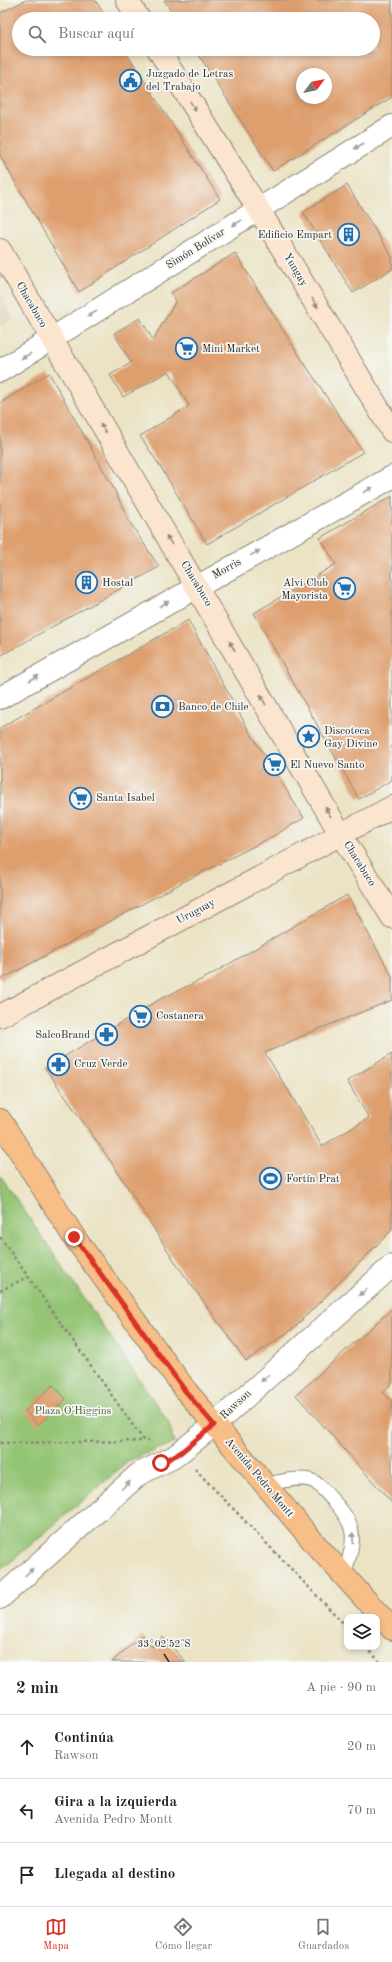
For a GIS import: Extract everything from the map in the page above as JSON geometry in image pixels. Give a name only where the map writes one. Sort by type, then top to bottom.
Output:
[{"type":"main road","name":"Avenida Pedro Montt","points":[[0,1120],[74,1237],[186,1392],[264,1485],[392,1629]]},
{"type":"street","points":[[127,0],[135,12]]},
{"type":"street","name":"Yungay","points":[[162,56],[392,431]]},
{"type":"street","name":"Simón Bolívar","points":[[0,371],[392,126]]},
{"type":"street","name":"Chacabuco","points":[[0,250],[51,340],[341,835],[392,917]]},
{"type":"street","name":"Morris","points":[[0,698],[196,586],[392,477]]},
{"type":"street","name":"Uruguay","points":[[0,1016],[392,807]]},
{"type":"street","name":"Rawson","points":[[0,1598],[139,1474],[180,1453],[214,1425],[392,1266]]},
{"type":"lane","points":[[264,1485],[296,1480],[311,1480],[321,1486],[346,1513],[352,1527],[354,1544],[344,1576]]},
{"type":"path","points":[[0,1237],[144,1441]]},
{"type":"path","points":[[0,1291],[27,1277]]},
{"type":"path","points":[[0,1443],[170,1441],[344,1624]]},
{"type":"path","points":[[369,1650],[380,1662]]},
{"type":"shaded area","points":[[0,294],[14,318],[0,327]]},
{"type":"green space","name":"Plaza O'Higgins","points":[[0,1175],[169,1423],[174,1443],[130,1460],[0,1571]]},
{"type":"building","points":[[26,0],[95,0],[103,12],[12,12],[12,56],[128,56],[220,199],[79,292],[0,156],[0,13]]},
{"type":"building","points":[[164,0],[392,0],[392,97],[273,171],[199,56],[380,56],[380,12],[172,12]]},
{"type":"building","name":"Edificio Empart","points":[[347,185],[392,257],[392,269],[353,293],[303,212]]},
{"type":"building","points":[[235,253],[293,346],[363,452],[207,544],[140,436],[189,406],[169,371],[123,397],[110,375],[131,363],[114,333],[140,318],[153,340],[176,301],[171,293]]},
{"type":"building","points":[[49,373],[114,489],[129,521],[159,567],[0,656],[0,403]]},
{"type":"building","points":[[392,496],[392,780],[359,799],[254,613],[336,564],[320,538]]},
{"type":"building","points":[[188,620],[249,731],[304,818],[268,839],[189,879],[0,980],[0,728]]},
{"type":"building","points":[[347,895],[392,976],[392,1000],[309,1033],[265,1053],[322,1146],[369,1118],[347,1081],[392,1054],[392,1230],[294,1328],[246,1361],[177,1265],[114,1166],[45,1068],[162,998],[205,978]]},
{"type":"building","points":[[392,1309],[392,1384],[383,1392],[392,1402],[392,1503],[296,1395]]},
{"type":"building","points":[[53,1385],[66,1399],[38,1425],[25,1411]]},
{"type":"building","points":[[142,1635],[152,1647],[163,1637],[186,1662],[112,1662]]},
{"type":"place","name":"Juzgado de Letras del Trabajo","points":[[130,80]]},
{"type":"place","name":"Edificio Empart","points":[[348,235]]},
{"type":"place","name":"Mini Market","points":[[186,349]]},
{"type":"place","name":"Hostal","points":[[86,583]]},
{"type":"place","name":"Alvi Club Mayorista","points":[[344,589]]},
{"type":"place","name":"Banco de Chile","points":[[162,707]]},
{"type":"place","name":"Discoteca Gay Divine","points":[[309,737]]},
{"type":"place","name":"El Nuevo Santo","points":[[274,765]]},
{"type":"place","name":"Santa Isabel","points":[[81,798]]},
{"type":"place","name":"Costanera","points":[[140,1016]]},
{"type":"place","name":"SalcoBrand","points":[[106,1035]]},
{"type":"place","name":"Cruz Verde","points":[[58,1064]]},
{"type":"place","name":"Fortín Prat","points":[[270,1179]]},
{"type":"route","points":[[74,1237],[186,1392],[214,1425],[180,1453],[161,1463]]}]
